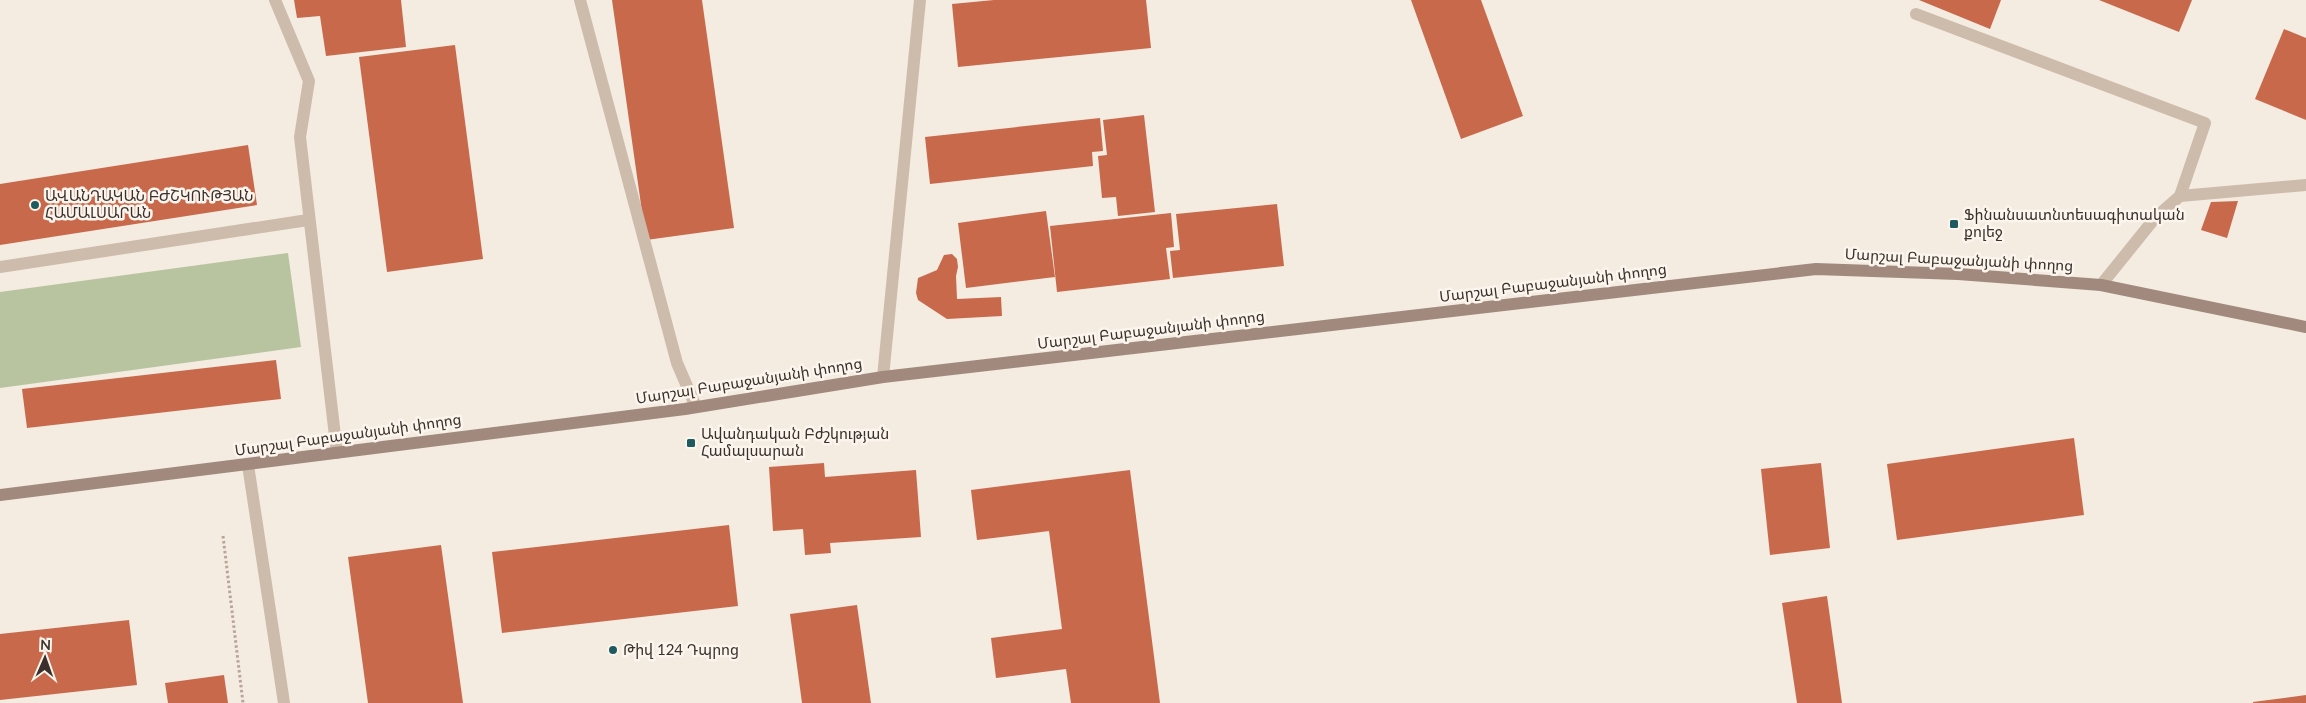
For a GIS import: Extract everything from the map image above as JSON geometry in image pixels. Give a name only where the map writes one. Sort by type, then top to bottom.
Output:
[{"type":"main road","name":"Մարշալ Բաբաջանյանի փողոց","points":[[0,495],[696,407],[882,377],[1816,269],[1958,274],[2102,285],[2306,327]]},
{"type":"street","points":[[275,0],[308,81],[300,137],[336,453]]},
{"type":"street","points":[[580,0],[677,363],[696,407]]},
{"type":"street","points":[[882,377],[920,0]]},
{"type":"street","points":[[1916,14],[2205,123],[2180,196],[2155,218],[2102,285]]},
{"type":"street","points":[[2180,196],[2306,185]]},
{"type":"street","points":[[0,267],[308,220]]},
{"type":"street","points":[[248,465],[284,703]]},
{"type":"path","points":[[223,536],[243,703]]},
{"type":"green space","points":[[288,253],[301,347],[0,388],[0,292]]},
{"type":"building","points":[[294,0],[401,0],[406,47],[326,56],[320,16],[297,18]]},
{"type":"building","points":[[612,0],[702,0],[734,228],[646,240]]},
{"type":"building","points":[[994,0],[1146,0],[1151,48],[958,67],[952,4]]},
{"type":"building","points":[[1411,0],[1481,0],[1523,116],[1461,139]]},
{"type":"building","points":[[1919,0],[2001,0],[1990,29]]},
{"type":"building","points":[[2099,0],[2192,0],[2179,32]]},
{"type":"building","points":[[2284,29],[2306,38],[2306,120],[2255,99]]},
{"type":"building","points":[[455,45],[483,259],[387,272],[359,57]]},
{"type":"building","points":[[1144,115],[1155,212],[1118,216],[1116,197],[1102,198],[1098,156],[1107,155],[1103,120]]},
{"type":"building","points":[[1100,118],[1103,151],[1092,152],[1093,166],[930,184],[925,137]]},
{"type":"building","points":[[248,145],[257,205],[0,245],[0,184]]},
{"type":"building","points":[[2238,201],[2227,238],[2201,230],[2211,202]]},
{"type":"building","points":[[1277,204],[1284,266],[1173,278],[1170,251],[1180,250],[1176,214]]},
{"type":"building","points":[[1046,211],[1055,277],[966,288],[958,223]]},
{"type":"building","points":[[1171,213],[1174,247],[1166,248],[1170,279],[1057,292],[1050,226]]},
{"type":"building","points":[[952,254],[957,259],[958,267],[956,276],[957,299],[1001,297],[1002,316],[947,319],[918,300],[916,293],[918,278],[937,270],[944,255]]},
{"type":"building","points":[[276,360],[281,399],[27,428],[22,389]]},
{"type":"building","points":[[2074,438],[2084,515],[1897,540],[1887,464]]},
{"type":"building","points":[[824,463],[825,477],[916,470],[921,537],[830,543],[831,553],[805,555],[803,529],[773,531],[769,467]]},
{"type":"building","points":[[1821,463],[1830,548],[1770,555],[1761,469]]},
{"type":"building","points":[[1130,470],[1160,703],[1071,703],[1066,669],[996,678],[991,638],[1062,629],[1049,531],[977,540],[971,490]]},
{"type":"building","name":"Թիվ 124 Դպրոց","points":[[729,525],[738,606],[502,633],[492,552]]},
{"type":"building","points":[[441,545],[463,703],[368,703],[348,557]]},
{"type":"building","points":[[1827,596],[1842,703],[1797,703],[1782,603]]},
{"type":"building","points":[[857,605],[871,703],[802,703],[790,614]]},
{"type":"building","points":[[129,620],[137,685],[0,700],[0,634]]},
{"type":"building","points":[[224,675],[228,703],[168,703],[165,683]]},
{"type":"building","points":[[2306,695],[2306,703],[2253,703],[2253,702]]},
{"type":"place","name":"ԱՎԱՆԴԱԿԱՆ ԲԺՇԿՈՒԹՅԱՆ ՀԱՄԱԼՍԱՐԱՆ","points":[[35,205]]},
{"type":"place","name":"Ֆինանսատնտեսագիտական քոլեջ","points":[[1954,224]]},
{"type":"place","name":"Ավանդական Բժշկության Համալսարան","points":[[691,443]]},
{"type":"place","name":"Թիվ 124 Դպրոց","points":[[613,650]]}]
